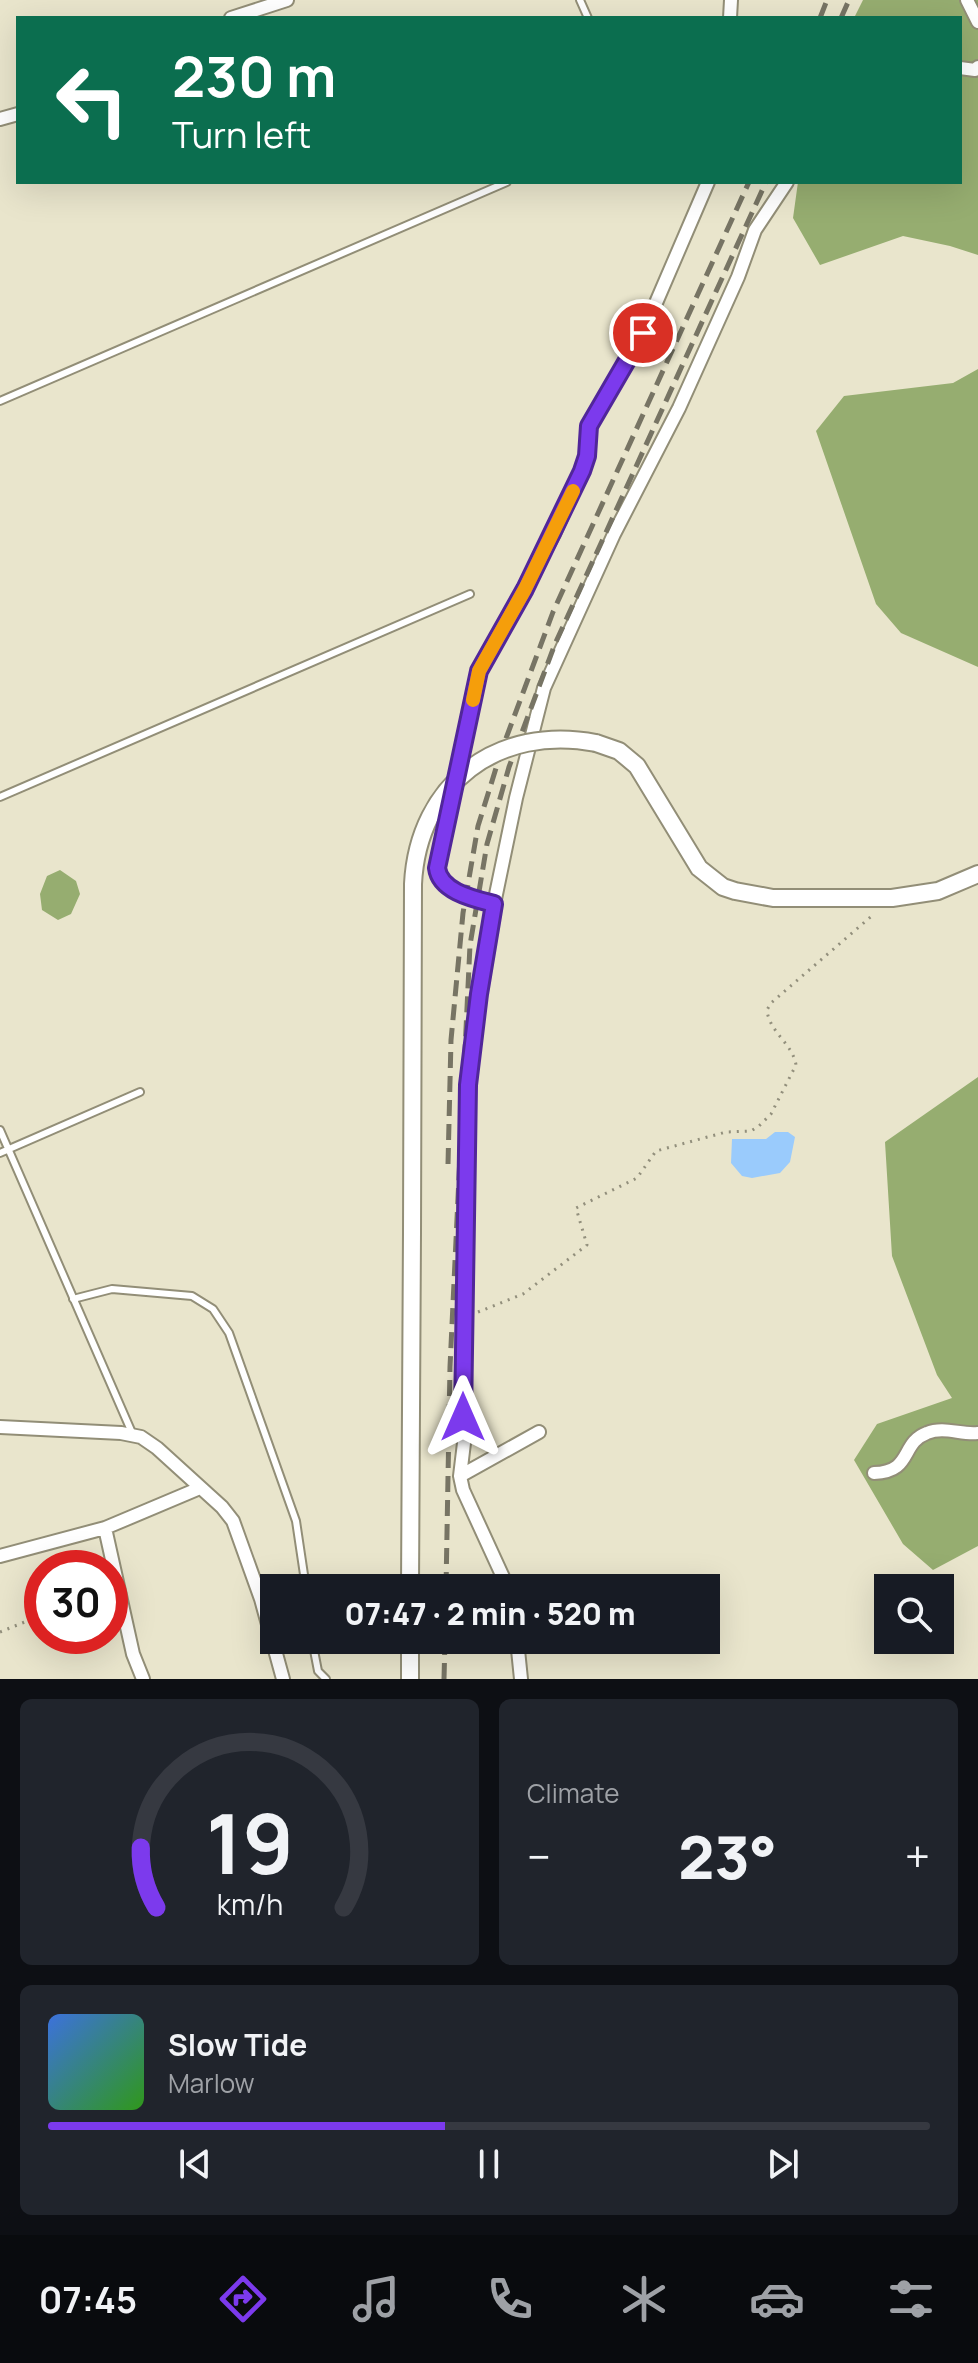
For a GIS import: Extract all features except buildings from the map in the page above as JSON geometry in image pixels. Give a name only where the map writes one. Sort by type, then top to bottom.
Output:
[{"type":"street","points":[[237,16],[287,0]]},
{"type":"street","points":[[967,0],[978,22]]},
{"type":"street","points":[[494,904],[445,885],[438,876],[437,868],[479,671],[554,534],[587,456],[589,426],[643,333],[707,184]]},
{"type":"street","points":[[502,1574],[463,1490],[460,1476],[464,1443],[468,1085],[494,904],[516,798],[544,688],[607,548],[679,408],[738,277],[755,230],[786,184]]},
{"type":"street","points":[[410,1574],[413,884],[415,858],[425,824],[442,796],[473,767],[515,744],[553,738],[596,743],[619,751],[637,766],[695,861],[723,887],[756,897],[892,898],[938,891],[978,874]]},
{"type":"street","points":[[0,1427],[103,1431],[133,1435],[150,1443],[228,1514],[239,1534],[273,1637],[283,1679]]},
{"type":"street","points":[[874,1473],[888,1473],[896,1468],[907,1457],[911,1444],[928,1432],[952,1430],[978,1433]]},
{"type":"street","points":[[460,1476],[539,1432]]},
{"type":"street","points":[[0,1556],[105,1528],[200,1488]]},
{"type":"street","points":[[105,1528],[133,1654],[143,1679]]},
{"type":"street","points":[[410,1654],[410,1679]]},
{"type":"street","points":[[518,1654],[521,1679]]},
{"type":"lane","points":[[0,401],[502,184]]},
{"type":"lane","points":[[0,797],[470,594]]},
{"type":"lane","points":[[0,1153],[140,1092]]},
{"type":"lane","points":[[0,1130],[133,1435]]},
{"type":"lane","points":[[73,1299],[112,1289],[177,1293],[192,1296],[220,1317],[229,1333],[296,1521],[304,1574]]},
{"type":"lane","points":[[315,1654],[318,1671],[326,1679]]},
{"type":"path","points":[[464,1314],[489,1309],[523,1294],[587,1245],[576,1208],[637,1178],[656,1151],[726,1132],[751,1131],[766,1120],[796,1065],[794,1055],[774,1028],[767,1010],[771,1003],[892,898]]},
{"type":"path","points":[[0,1632],[24,1622]]},
{"type":"green space","points":[[863,0],[978,0],[978,255],[903,236],[820,265],[793,218],[798,184],[962,184],[962,16],[855,16]]},
{"type":"green space","points":[[978,369],[978,667],[901,633],[876,604],[816,431],[844,396],[953,383]]},
{"type":"green space","points":[[60,870],[76,881],[80,894],[71,914],[58,920],[42,910],[40,894],[47,876]]},
{"type":"green space","points":[[978,1077],[978,1546],[933,1570],[903,1544],[854,1460],[877,1424],[952,1398],[937,1375],[892,1256],[885,1142]]},
{"type":"water","points":[[775,1132],[788,1132],[795,1137],[790,1162],[780,1173],[752,1178],[742,1176],[731,1163],[732,1139],[766,1139]]},
{"type":"railway","points":[[821,16],[827,0]]},
{"type":"railway","points":[[842,16],[849,0]]},
{"type":"railway","points":[[448,1164],[451,1040],[463,913],[478,826],[502,749],[553,612],[748,184]]},
{"type":"railway","points":[[446,1574],[450,1367],[470,945],[487,844],[509,767],[555,644],[765,184]]},
{"type":"railway","points":[[444,1679],[445,1654]]},
{"type":"slow traffic","points":[[473,700],[479,671],[554,534],[573,491]]},
{"type":"route","points":[[463,1417],[468,1085],[494,904],[445,885],[438,876],[437,868],[479,671],[554,534],[587,456],[589,426],[643,333]]}]
